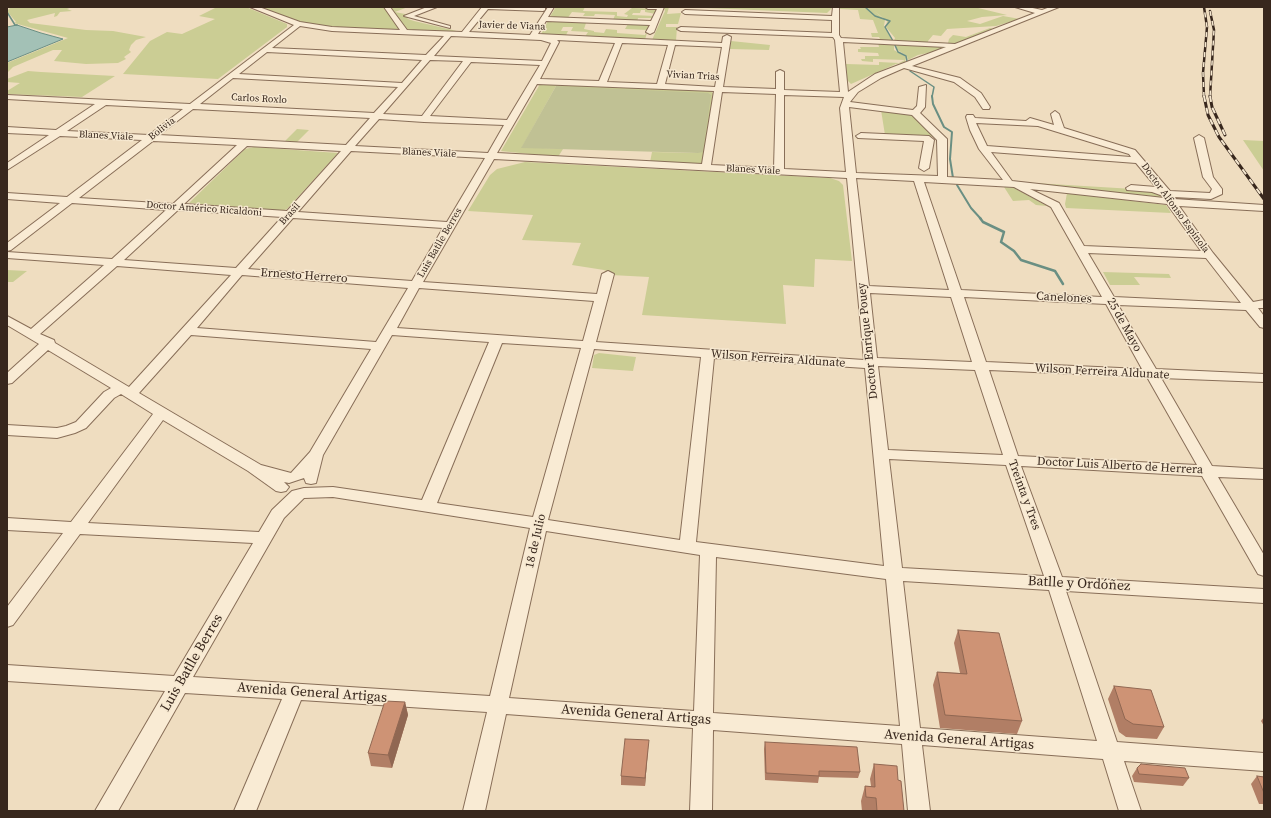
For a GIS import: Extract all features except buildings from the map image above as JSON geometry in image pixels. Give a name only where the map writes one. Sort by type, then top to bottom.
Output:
[{"type":"street","name":"Javier de Viana","points":[[253,7],[299,24],[332,29],[449,34],[465,33],[542,38],[725,45]]},
{"type":"street","points":[[387,7],[405,32]]},
{"type":"street","points":[[434,7],[407,16],[413,20],[465,33],[486,7]]},
{"type":"street","points":[[490,7],[544,8]]},
{"type":"street","points":[[542,38],[534,35],[551,7]]},
{"type":"street","points":[[647,41],[653,23],[661,8],[648,7]]},
{"type":"street","name":"Doctor Enrique Pouey","points":[[836,7],[837,38],[846,98],[844,108],[851,176],[919,811]]},
{"type":"street","points":[[1018,7],[1042,12]]},
{"type":"street","points":[[846,98],[868,81],[1056,7]]},
{"type":"street","points":[[525,37],[544,8]]},
{"type":"street","points":[[685,12],[837,18]]},
{"type":"street","points":[[696,22],[699,12]]},
{"type":"street","points":[[706,168],[731,13]]},
{"type":"street","points":[[765,25],[766,15]]},
{"type":"street","points":[[798,16],[798,26]]},
{"type":"street","points":[[544,19],[653,23]]},
{"type":"street","name":"Bolivia","points":[[7,248],[299,24]]},
{"type":"street","points":[[681,29],[729,27],[837,38],[961,45]]},
{"type":"street","name":"Brasil","points":[[7,430],[56,433],[70,430],[80,425],[109,396],[138,387],[449,34]]},
{"type":"street","name":"Luis Batlle Berres","points":[[106,811],[278,514],[316,456],[450,225],[484,170],[545,62],[555,43],[554,40],[542,38]]},
{"type":"street","points":[[602,83],[619,40]]},
{"type":"street","points":[[660,86],[672,43]]},
{"type":"street","points":[[266,50],[545,62]]},
{"type":"street","points":[[424,119],[470,59]]},
{"type":"street","points":[[904,66],[957,80],[978,95],[986,107]]},
{"type":"street","points":[[778,172],[780,72]]},
{"type":"street","points":[[231,76],[403,85]]},
{"type":"street","name":"Vivian Trias","points":[[534,81],[779,91],[846,98],[916,114]]},
{"type":"street","points":[[923,87],[921,107],[916,114],[942,139],[943,178]]},
{"type":"street","name":"Carlos Roxlo","points":[[7,97],[510,123]]},
{"type":"street","points":[[7,106],[20,98]]},
{"type":"street","points":[[7,167],[104,102]]},
{"type":"street","points":[[1054,114],[1060,131]]},
{"type":"street","name":"Doctor Alfonso Espínola","points":[[984,149],[970,119],[1033,122],[1132,152],[1140,160],[1209,256],[1264,324]]},
{"type":"street","name":"Blanes Viale","points":[[7,130],[851,176],[921,173],[943,178],[1010,182]]},
{"type":"street","points":[[861,136],[926,138],[929,140],[921,173]]},
{"type":"street","points":[[1010,182],[1153,189],[1168,198],[1211,196],[1217,194],[1217,189],[1208,177],[1199,138]]},
{"type":"street","points":[[32,334],[40,329],[114,263],[244,144]]},
{"type":"street","points":[[984,149],[1140,160]]},
{"type":"street","points":[[984,149],[1010,182],[1055,205],[1055,188]]},
{"type":"street","points":[[484,170],[498,164],[528,158]]},
{"type":"street","name":"Treinta y Tres","points":[[921,173],[980,366],[1055,583],[1130,811]]},
{"type":"street","points":[[1010,182],[1055,188],[1168,198],[1224,207],[1264,208]]},
{"type":"street","name":"Doctor Américo Ricaldoni","points":[[7,196],[450,225]]},
{"type":"street","name":"25 de Mayo","points":[[1055,205],[1264,570]]},
{"type":"street","points":[[1081,249],[1209,256]]},
{"type":"street","name":"Ernesto Herrero","points":[[7,255],[601,298]]},
{"type":"street","name":"18 de Julio","points":[[474,811],[539,524],[608,274]]},
{"type":"street","name":"Canelones","points":[[863,289],[1241,307],[1264,304]]},
{"type":"street","points":[[7,320],[48,343],[253,467],[297,485]]},
{"type":"street","points":[[186,331],[380,346]]},
{"type":"street","name":"Wilson Ferreira Aldunate","points":[[388,331],[861,364],[980,366],[1152,375],[1264,378]]},
{"type":"street","points":[[428,506],[497,339]]},
{"type":"street","points":[[7,380],[48,343]]},
{"type":"street","points":[[687,546],[708,354]]},
{"type":"street","points":[[7,620],[154,421],[163,412]]},
{"type":"street","name":"Doctor Luis Alberto de Herrera","points":[[881,454],[1264,474]]},
{"type":"street","name":"Batlle y Ordóñez","points":[[297,485],[333,492],[708,550],[894,574],[1264,596]]},
{"type":"street","points":[[7,524],[265,538]]},
{"type":"street","points":[[701,811],[708,550]]},
{"type":"street","name":"Avenida General Artigas","points":[[7,673],[498,705],[911,737],[1264,762]]},
{"type":"street","points":[[245,811],[295,692]]},
{"type":"green space","points":[[11,7],[72,7],[67,9],[72,11],[60,12],[54,17],[55,13],[27,20],[30,23],[86,30],[113,31],[146,37],[136,40],[131,45],[129,50],[131,52],[124,57],[126,59],[118,63],[86,64],[54,61],[62,50],[53,50],[13,67],[7,73],[7,63],[68,38],[14,23],[16,22],[7,11]]},
{"type":"green space","points":[[217,7],[246,7],[287,24],[287,27],[218,79],[123,74],[150,41],[167,32],[182,34],[215,19],[199,16]]},
{"type":"green space","points":[[258,7],[385,7],[402,31],[353,29],[304,23]]},
{"type":"green space","points":[[389,7],[408,7],[395,12],[405,14],[408,19],[414,21],[461,32],[408,31]]},
{"type":"green space","points":[[556,7],[585,7],[583,11],[617,12],[617,16],[627,17],[628,15],[624,14],[632,8],[658,9],[656,14],[645,12],[645,10],[641,10],[640,13],[633,13],[632,15],[654,16],[653,18],[638,18],[637,22],[613,20],[615,15],[595,14],[594,16],[583,16],[585,13],[572,12],[567,19],[549,18]]},
{"type":"green space","points":[[662,7],[669,7],[667,14],[681,13],[678,24],[666,24],[666,27],[677,27],[676,41],[652,40],[665,11]]},
{"type":"green space","points":[[681,7],[833,7],[827,13]]},
{"type":"green space","points":[[838,7],[974,7],[1007,15],[982,17],[967,21],[980,24],[1003,16],[1020,19],[996,26],[947,29],[941,36],[933,35],[928,41],[946,44],[894,41],[895,38],[886,27],[887,21],[873,10],[885,20],[884,26],[893,42],[881,41],[879,37],[872,37],[871,33],[878,33],[873,20],[860,19],[858,10],[839,9]]},
{"type":"green space","points":[[548,21],[586,23],[584,29],[594,32],[604,33],[606,29],[617,30],[617,33],[645,35],[647,30],[625,29],[628,24],[649,25],[645,40],[584,38],[588,32],[571,31],[573,27],[563,27],[561,31],[568,31],[565,37],[540,36]]},
{"type":"green space","points":[[992,28],[955,44],[948,43],[949,39],[953,35],[966,37]]},
{"type":"green space","points":[[731,41],[770,45],[769,50],[730,49]]},
{"type":"green space","points":[[878,43],[894,44],[894,50],[906,57],[905,62],[896,64],[851,84],[847,80],[846,64],[879,65],[879,62],[899,63],[905,60],[873,59],[873,62],[862,61],[861,59],[865,59],[865,56],[879,56],[878,53],[858,52],[858,49],[861,49],[860,47],[879,47]]},
{"type":"green space","points":[[896,44],[945,47],[943,50],[918,55],[908,60],[907,56],[896,49]]},
{"type":"green space","points":[[28,71],[115,76],[82,97],[7,94],[7,91],[20,83],[7,82],[7,79]]},
{"type":"green space","points":[[545,83],[710,91],[713,93],[703,162],[700,164],[650,162],[652,152],[698,153],[556,86],[522,147],[563,149],[558,157],[501,151],[540,84]]},
{"type":"green space","points":[[556,86],[708,93],[711,95],[703,152],[521,148]]},
{"type":"green space","points":[[881,110],[913,114],[940,137],[885,135]]},
{"type":"green space","points":[[297,129],[309,130],[296,143],[284,142]]},
{"type":"green space","points":[[1243,140],[1264,141],[1264,171]]},
{"type":"green space","points":[[254,147],[338,153],[287,209],[282,211],[189,203],[245,149]]},
{"type":"green space","points":[[525,162],[830,178],[839,181],[843,185],[852,261],[815,259],[814,287],[783,285],[786,324],[642,315],[649,277],[611,275],[611,273],[604,270],[572,265],[581,243],[522,240],[533,215],[468,211],[490,175],[497,169]]},
{"type":"green space","points":[[1018,182],[1150,190],[1157,191],[1163,198]]},
{"type":"green space","points":[[1004,187],[1014,188],[1047,206],[1036,205],[1029,200],[1013,201]]},
{"type":"green space","points":[[1067,193],[1166,205],[1171,213],[1066,208],[1065,204]]},
{"type":"green space","points":[[7,270],[27,271],[13,282],[7,282]]},
{"type":"green space","points":[[1103,272],[1169,274],[1171,278],[1134,277],[1140,285],[1110,285]]},
{"type":"green space","points":[[599,353],[636,357],[633,371],[592,368],[594,355]]},
{"type":"water","points":[[17,25],[63,39],[7,62],[7,27]]},
{"type":"waterway","points":[[865,7],[875,16],[890,21],[885,27],[893,41]]},
{"type":"waterway","points":[[7,12],[15,25],[17,25]]},
{"type":"waterway","points":[[894,43],[898,52],[906,56],[907,61]]},
{"type":"waterway","points":[[910,71],[934,87],[932,97]]},
{"type":"waterway","points":[[932,97],[933,104],[944,127],[952,132],[950,159],[953,178]]},
{"type":"waterway","points":[[957,185],[971,208],[981,219]]},
{"type":"waterway","points":[[980,218],[983,222],[1004,232],[1001,242],[1014,251],[1021,260],[1055,271],[1063,284]]},
{"type":"railway","points":[[1204,7],[1207,27],[1203,73],[1204,97]]},
{"type":"railway","points":[[1210,11],[1214,30],[1210,96]]},
{"type":"railway","points":[[1204,96],[1208,115],[1219,137],[1264,199]]},
{"type":"railway","points":[[1210,96],[1212,107],[1225,135]]}]
